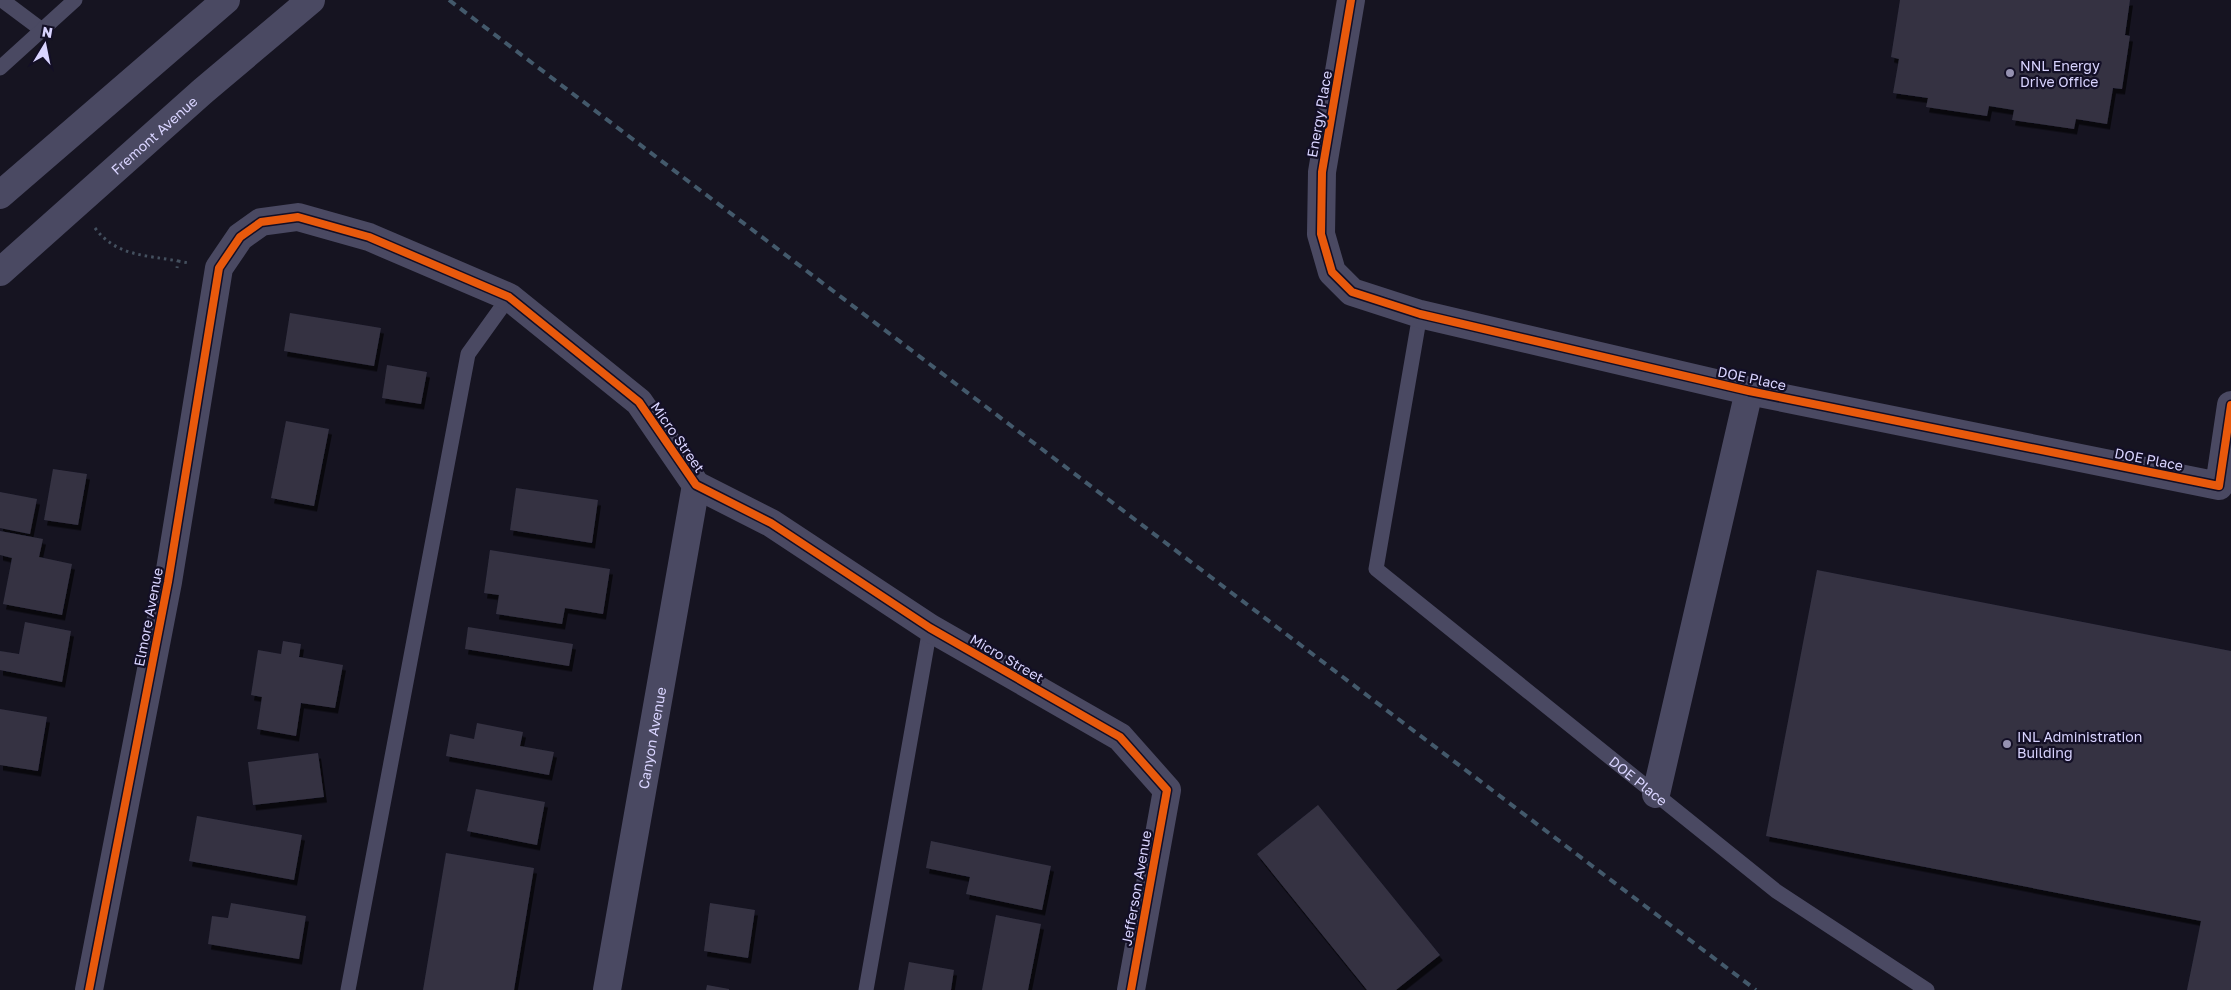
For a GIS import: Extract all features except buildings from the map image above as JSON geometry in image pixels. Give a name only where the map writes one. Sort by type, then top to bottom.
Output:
[{"type":"street","points":[[0,195],[226,0]]},
{"type":"street","name":"Fremont Avenue","points":[[0,272],[203,91],[311,0]]},
{"type":"street","name":"Energy Place","points":[[1321,234],[1322,172],[1351,0]]},
{"type":"street","name":"Micro Street","points":[[231,250],[240,237],[261,222],[298,217],[369,237],[509,297],[639,402],[696,485],[772,523],[930,628],[1120,738],[1167,790]]},
{"type":"street","name":"DOE Place","points":[[1321,234],[1332,272],[1352,292],[1420,314],[1749,390],[2225,487]]},
{"type":"street","name":"Elmore Avenue","points":[[89,990],[168,582],[219,268],[231,250]]},
{"type":"street","points":[[1656,794],[1749,390]]},
{"type":"street","points":[[2225,487],[2231,405]]},
{"type":"street","name":"Canyon Avenue","points":[[608,990],[696,485]]},
{"type":"street","name":"Jefferson Avenue","points":[[1131,990],[1167,790]]},
{"type":"lane","points":[[2,0],[42,30]]},
{"type":"lane","points":[[0,68],[75,0]]},
{"type":"lane","points":[[348,990],[468,354],[509,297]]},
{"type":"lane","name":"DOE Place","points":[[1420,314],[1376,569],[1776,891],[1927,990]]},
{"type":"lane","points":[[866,990],[930,628]]},
{"type":"path","points":[[95,227],[101,236],[118,249],[178,262],[177,268]]},
{"type":"railway","points":[[449,0],[1756,990]]},
{"type":"cycle path","points":[[1351,0],[1322,172],[1321,234],[1332,272],[1352,292],[1420,314],[1749,391],[2219,486],[2231,405]]},
{"type":"cycle path","points":[[89,990],[168,582],[219,268],[240,237],[261,222],[298,217],[369,237],[509,297],[639,402],[696,485],[771,523],[930,628],[1120,737],[1167,790],[1131,990]]},
{"type":"place","name":"NNL Energy Drive Office","points":[[2010,73]]},
{"type":"place","name":"INL Administration Building","points":[[2007,744]]}]
